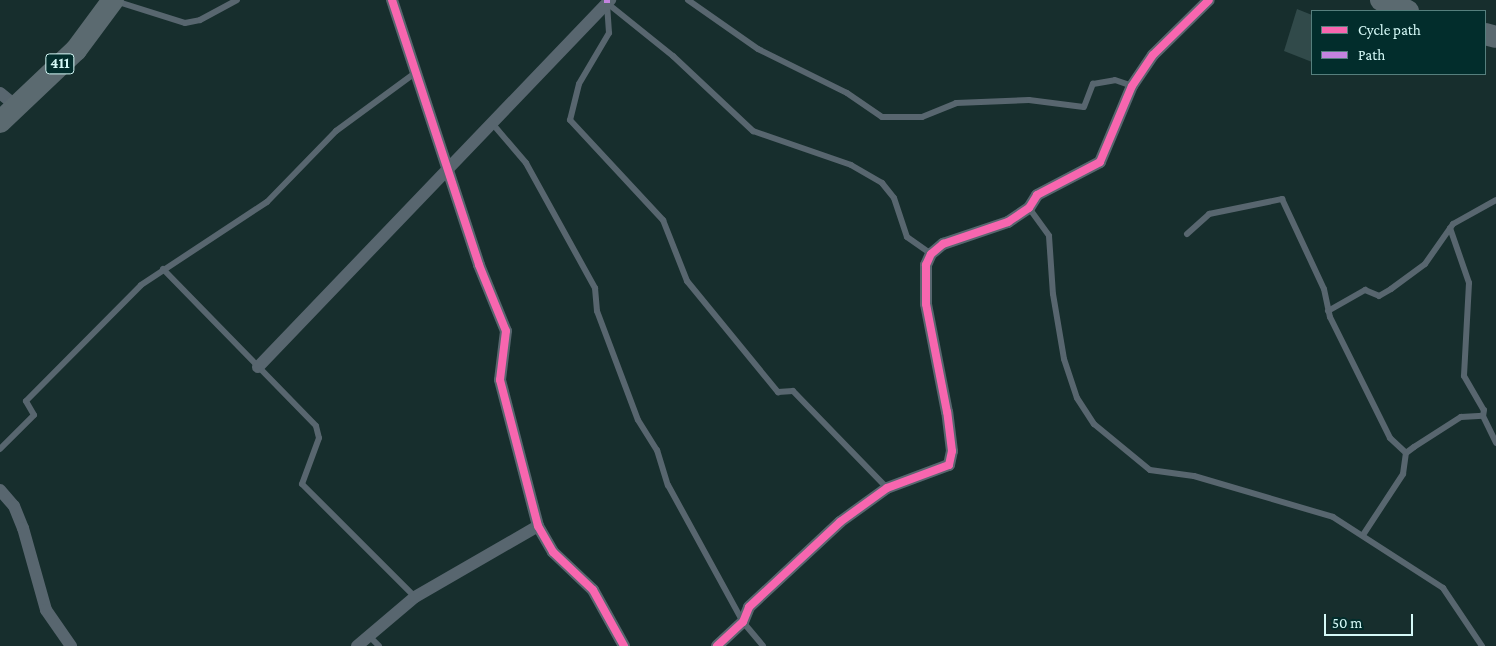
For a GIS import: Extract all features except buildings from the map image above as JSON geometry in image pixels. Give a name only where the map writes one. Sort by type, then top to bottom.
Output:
[{"type":"highway","name":"411","points":[[0,122],[8,99],[76,50],[113,0]]},
{"type":"highway","points":[[1381,0],[1406,10]]},
{"type":"street","points":[[392,0],[446,169],[506,332],[500,380],[538,526],[553,552],[593,590],[624,646]]},
{"type":"street","points":[[717,646],[743,622],[749,608],[840,522],[887,488],[949,465],[952,451],[926,304],[926,265],[932,254],[943,244],[990,229],[1030,208],[1037,195],[1100,162],[1132,86],[1153,55],[1209,0]]},
{"type":"street","points":[[258,367],[490,122],[609,1]]},
{"type":"street","points":[[0,490],[20,521],[46,610],[71,646]]},
{"type":"street","points":[[357,646],[415,597],[538,526]]},
{"type":"lane","points":[[113,0],[186,23],[200,20],[237,0]]},
{"type":"lane","points":[[688,0],[758,49],[847,93],[882,117],[922,117],[956,103],[1029,100],[1084,107],[1093,84],[1115,80],[1132,86]]},
{"type":"lane","points":[[609,1],[673,56],[753,131],[851,165],[882,183],[894,198],[907,237],[932,254]]},
{"type":"lane","points":[[609,1],[609,33],[579,84],[570,120],[663,220],[687,281],[778,392],[793,391],[887,488]]},
{"type":"lane","points":[[0,449],[34,415],[26,401],[142,285],[163,269],[267,202],[336,131],[415,73]]},
{"type":"lane","points":[[490,122],[526,164],[595,288],[597,311],[638,420],[657,450],[668,485],[743,622],[763,646]]},
{"type":"lane","points":[[1187,234],[1209,214],[1282,199],[1299,245],[1324,289],[1328,311],[1390,438],[1406,453]]},
{"type":"lane","points":[[1328,311],[1365,290],[1379,296],[1391,289],[1425,264],[1450,228],[1496,200]]},
{"type":"lane","points":[[1030,208],[1049,236],[1053,294],[1064,359],[1077,398],[1094,424],[1150,470],[1194,476],[1333,517],[1443,588],[1482,646]]},
{"type":"lane","points":[[1450,228],[1469,283],[1464,376],[1484,410],[1483,416],[1496,444]]},
{"type":"lane","points":[[163,269],[316,426],[319,438],[302,484],[415,597]]},
{"type":"lane","points":[[1363,535],[1403,474],[1406,453],[1461,417],[1483,416]]},
{"type":"lane","points":[[369,636],[379,646]]},
{"type":"cycle path","points":[[392,0],[479,265],[506,331],[500,380],[538,526],[553,552],[593,590],[624,646]]},
{"type":"cycle path","points":[[717,646],[743,622],[749,607],[840,522],[887,488],[949,465],[952,451],[947,412],[926,304],[926,265],[931,254],[943,244],[1008,222],[1029,208],[1037,195],[1100,162],[1132,86],[1153,55],[1209,0]]}]
